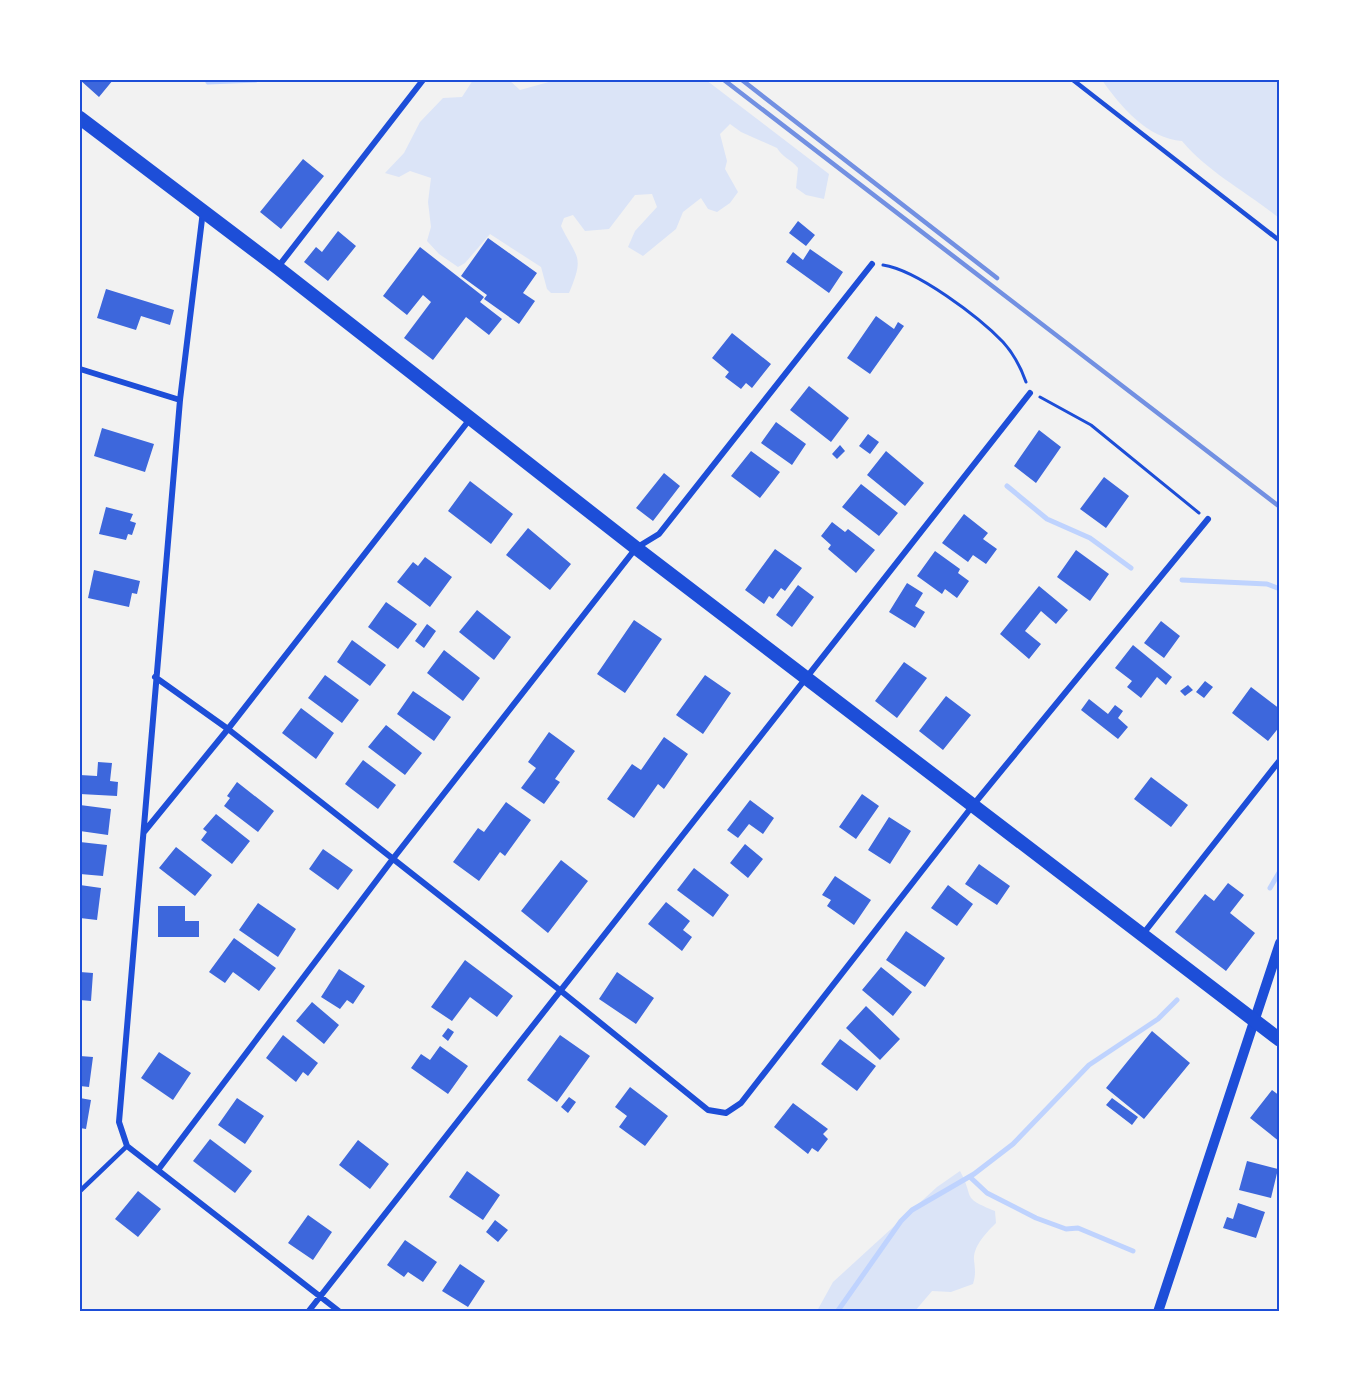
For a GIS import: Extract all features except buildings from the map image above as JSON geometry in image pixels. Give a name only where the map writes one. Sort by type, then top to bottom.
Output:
[{"type":"main road","points":[[80,118],[278,268],[636,548],[975,804],[1280,1040]]},
{"type":"street","points":[[278,268],[423,80]]},
{"type":"street","points":[[203,210],[180,400],[119,1122],[127,1146],[340,1311]]},
{"type":"street","points":[[158,1170],[392,860],[636,548],[659,534],[872,264]]},
{"type":"street","points":[[80,369],[180,400]]},
{"type":"street","points":[[308,1311],[1030,393]]},
{"type":"street","points":[[143,833],[228,729],[470,418]]},
{"type":"street","points":[[155,677],[228,729],[561,991],[708,1110],[726,1113],[741,1103],[975,804],[1208,519]]},
{"type":"street","points":[[1142,935],[1280,760]]},
{"type":"street","points":[[1158,1311],[1280,943]]},
{"type":"lane","points":[[1073,80],[1280,241]]},
{"type":"lane","points":[[80,1191],[127,1146]]},
{"type":"path","points":[[872,264],[894,267],[915,275],[1003,342],[1015,357],[1030,393],[1090,425],[1208,519]]},
{"type":"shaded area","points":[[473,80],[509,80],[520,90],[556,80],[706,80],[829,174],[824,199],[806,195],[796,188],[798,168],[777,148],[741,132],[730,124],[720,134],[727,161],[725,169],[738,192],[730,203],[717,212],[708,209],[701,198],[683,212],[676,229],[643,256],[628,247],[635,231],[657,207],[652,194],[635,195],[609,229],[585,231],[573,215],[564,218],[561,226],[575,252],[578,264],[569,293],[551,293],[547,289],[541,267],[490,234],[465,263],[458,267],[439,254],[427,241],[431,227],[428,202],[431,178],[410,171],[399,177],[385,173],[404,153],[420,122],[443,98],[462,97]]},
{"type":"shaded area","points":[[1102,80],[1279,80],[1279,218],[1216,173],[1182,141],[1170,139],[1146,128],[1126,110]]},
{"type":"shaded area","points":[[960,1171],[972,1199],[995,1211],[996,1223],[981,1240],[974,1255],[973,1284],[951,1292],[932,1291],[915,1311],[817,1311],[833,1282],[937,1187]]},
{"type":"waterway","points":[[209,80],[208,82],[256,80]]},
{"type":"waterway","points":[[1007,486],[1047,519],[1090,538],[1131,568]]},
{"type":"waterway","points":[[1182,580],[1267,584],[1280,589]]},
{"type":"waterway","points":[[1270,888],[1280,871]]},
{"type":"waterway","points":[[837,1312],[901,1221],[912,1210],[974,1174],[1013,1144],[1089,1065],[1158,1019],[1177,1000]]},
{"type":"waterway","points":[[970,1177],[987,1193],[1036,1218],[1066,1229],[1078,1228],[1133,1251]]},
{"type":"railway","points":[[724,80],[1280,507]]},
{"type":"railway","points":[[742,80],[997,278]]}]
